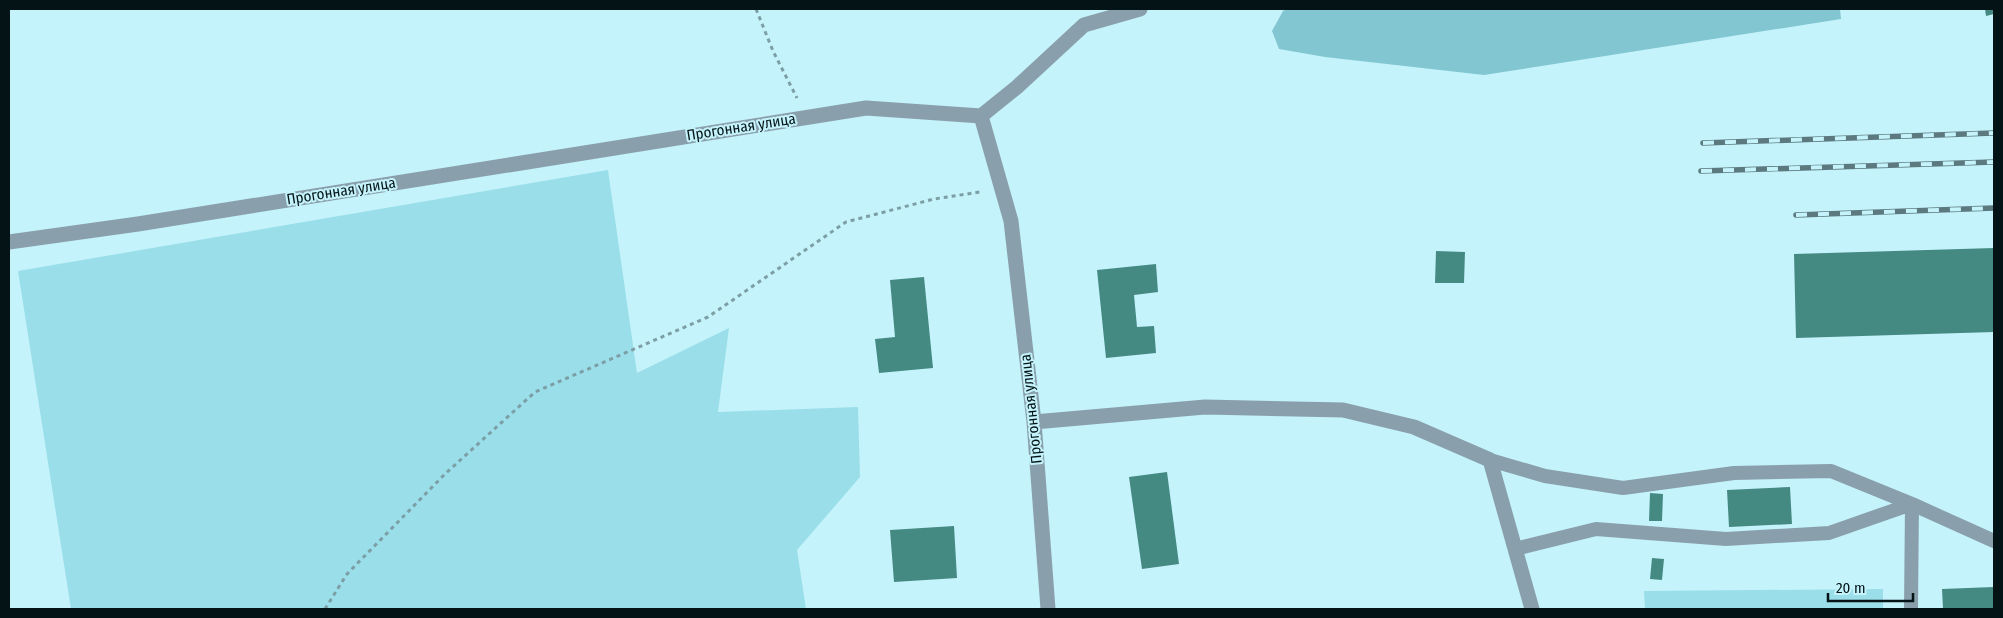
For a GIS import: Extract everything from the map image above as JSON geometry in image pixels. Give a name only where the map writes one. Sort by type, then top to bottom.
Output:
[{"type":"street","points":[[981,116],[1017,87],[1084,25],[1140,9]]},
{"type":"street","name":"Прогонная улица","points":[[9,242],[138,224],[806,116],[866,108],[981,116],[1011,221],[1034,422],[1048,609]]},
{"type":"street","points":[[1034,422],[1205,407],[1343,410],[1414,427],[1490,460],[1532,609]]},
{"type":"lane","points":[[1490,460],[1544,476],[1623,488],[1734,473],[1831,471],[1912,504],[1994,541]]},
{"type":"lane","points":[[1515,550],[1596,529],[1726,539],[1829,533],[1912,504]]},
{"type":"lane","points":[[1911,609],[1912,504]]},
{"type":"path","points":[[756,9],[773,51],[806,116]]},
{"type":"path","points":[[325,609],[347,574],[444,474],[536,392],[708,317],[846,222],[934,199],[1001,188]]},
{"type":"shaded area","points":[[1287,9],[1840,9],[1841,19],[1484,75],[1325,57],[1279,49],[1272,31],[1283,11]]},
{"type":"shaded area","points":[[608,170],[637,373],[729,328],[718,412],[858,407],[860,477],[797,550],[806,609],[71,609],[18,271]]},
{"type":"shaded area","points":[[1883,589],[1883,609],[1645,609],[1644,591]]},
{"type":"building","points":[[1985,9],[1994,9],[1994,14],[1986,16]]},
{"type":"building","points":[[1994,248],[1994,332],[1796,338],[1794,254]]},
{"type":"building","points":[[1436,251],[1465,252],[1464,283],[1435,283]]},
{"type":"building","points":[[1156,264],[1158,292],[1134,295],[1137,327],[1154,326],[1156,353],[1106,358],[1097,270]]},
{"type":"building","points":[[924,277],[933,368],[879,373],[875,339],[895,337],[890,280]]},
{"type":"building","points":[[1167,472],[1179,564],[1142,569],[1129,477]]},
{"type":"building","points":[[1790,487],[1792,524],[1729,527],[1727,490]]},
{"type":"building","points":[[1650,493],[1663,494],[1662,521],[1649,521]]},
{"type":"building","points":[[954,526],[957,578],[894,582],[890,530]]},
{"type":"building","points":[[1652,558],[1664,559],[1662,580],[1650,579]]},
{"type":"building","points":[[1994,587],[1994,609],[1943,609],[1942,589]]},
{"type":"railway","points":[[1703,143],[1994,133]]},
{"type":"railway","points":[[1701,171],[1994,162]]},
{"type":"railway","points":[[1796,215],[1994,208]]}]
